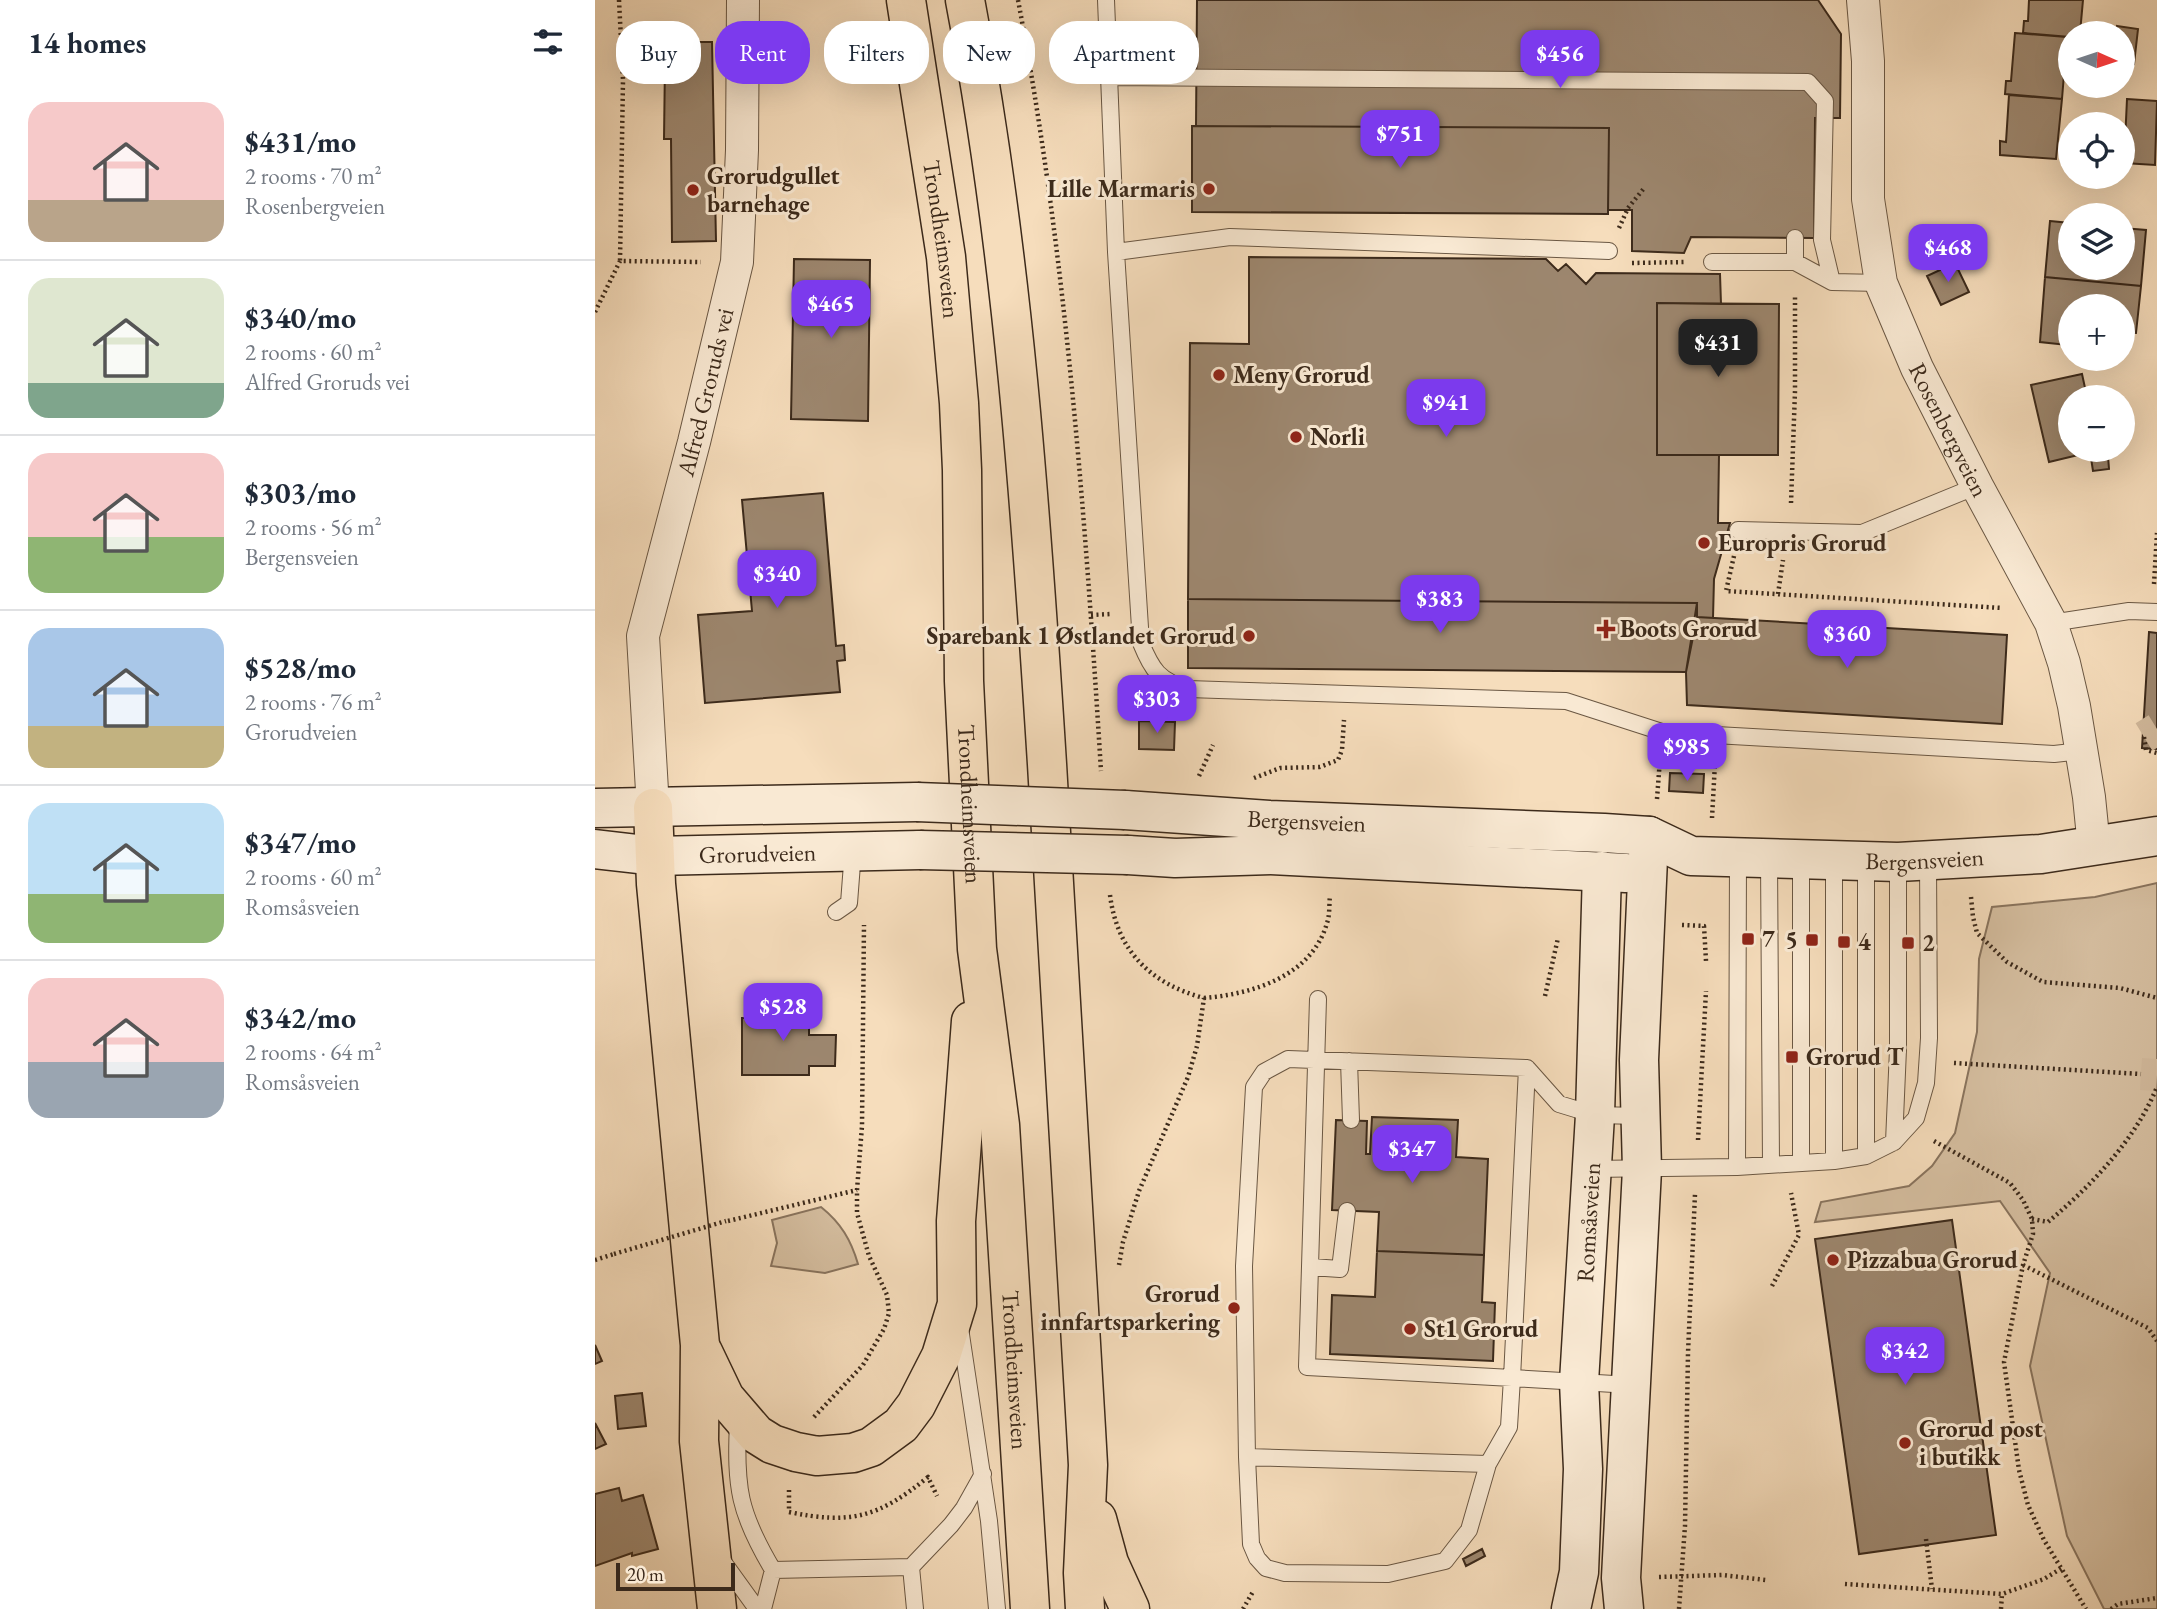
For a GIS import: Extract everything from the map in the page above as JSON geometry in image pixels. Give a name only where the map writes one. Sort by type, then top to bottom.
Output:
[{"type":"highway","name":"Trondheimsveien","points":[[906,0],[944,246],[959,403],[964,681],[977,949],[1000,1125],[1030,1609]]},
{"type":"highway","points":[[965,0],[976,57],[1002,249],[1024,450],[1043,702],[1089,1465],[1097,1524],[1122,1600]]},
{"type":"highway","points":[[652,795],[657,896],[700,1345],[699,1441],[717,1609]]},
{"type":"highway","points":[[700,1345],[725,1398],[739,1416],[756,1434],[772,1444],[796,1452],[817,1456],[836,1455],[871,1447],[901,1425],[916,1405],[941,1356],[957,1304],[957,1196],[977,949]]},
{"type":"highway","points":[[1085,1609],[1083,1573],[1089,1465]]},
{"type":"street","name":"Alfred Groruds vei","points":[[652,795],[643,636],[694,442],[737,262],[743,150],[743,0]]},
{"type":"street","name":"Rosenbergveien","points":[[1863,0],[1868,61],[1868,199],[1881,283],[1917,368],[2051,623],[2064,663],[2081,751],[2094,847]]},
{"type":"street","name":"Grorudveien","points":[[595,808],[652,795],[917,802]]},
{"type":"street","name":"Bergensveien","points":[[917,802],[1125,810],[1269,820],[1604,833],[1653,820],[1691,856]]},
{"type":"street","name":"Romsåsveien","points":[[1624,1609],[1621,1578],[1642,1169],[1639,1060],[1653,820]]},
{"type":"street","name":"Romsåsveien","points":[[1571,1609],[1579,1572],[1583,1469],[1579,1382],[1595,1115],[1604,833]]},
{"type":"street","name":"Bergensveien","points":[[920,850],[1175,858],[1271,855],[1648,874],[1691,856],[1833,860],[2041,854],[2157,836]]},
{"type":"street","name":"Grorudveien","points":[[595,849],[655,856],[920,850]]},
{"type":"lane","points":[[1106,0],[1107,21]]},
{"type":"lane","points":[[1199,79],[1808,82],[1825,101],[1822,240],[1832,282]]},
{"type":"lane","points":[[1109,84],[1115,252],[1142,643],[1149,662],[1158,675],[1171,684],[1188,689],[1566,701],[1662,732],[2055,754],[2081,751]]},
{"type":"lane","points":[[1115,252],[1230,237],[1609,251]]},
{"type":"lane","points":[[1795,238],[1795,261]]},
{"type":"lane","points":[[1712,262],[1795,261],[1832,282],[1881,283]]},
{"type":"lane","points":[[1738,530],[1862,533],[1977,486]]},
{"type":"lane","points":[[2051,623],[2129,611],[2155,604]]},
{"type":"lane","points":[[836,912],[849,903],[853,851]]},
{"type":"lane","points":[[1833,860],[1898,1049],[1894,1142]]},
{"type":"lane","points":[[1591,1169],[1737,1167],[1834,1161],[1866,1156],[1894,1142],[1916,1118],[1926,1083],[1929,1038],[1833,860]]},
{"type":"lane","points":[[1833,860],[1866,1156]]},
{"type":"lane","points":[[1833,860],[1834,1161]]},
{"type":"lane","points":[[1801,1163],[1833,860]]},
{"type":"lane","points":[[1771,1165],[1833,860]]},
{"type":"lane","points":[[1737,1167],[1833,860]]},
{"type":"lane","points":[[1318,999],[1307,1367],[1631,1385]]},
{"type":"lane","points":[[1527,1068],[1509,1427],[1488,1464],[1469,1530],[1445,1561],[1388,1574],[1285,1573],[1266,1568],[1257,1558],[1251,1544],[1244,1266],[1254,1087],[1264,1072],[1288,1059],[1527,1068],[1559,1104],[1595,1115],[1640,1116]]},
{"type":"lane","points":[[1349,1061],[1352,1120]]},
{"type":"lane","points":[[1311,1267],[1340,1269],[1347,1211]]},
{"type":"lane","points":[[957,1304],[983,1474],[997,1609]]},
{"type":"lane","points":[[739,1416],[737,1487],[753,1537],[773,1570],[763,1609]]},
{"type":"lane","points":[[1247,1457],[1488,1464]]},
{"type":"lane","points":[[773,1570],[911,1567],[951,1525],[983,1474]]},
{"type":"lane","points":[[710,1543],[757,1609]]},
{"type":"lane","points":[[911,1567],[915,1609]]},
{"type":"path","points":[[595,312],[620,261],[623,80],[619,0]]},
{"type":"path","points":[[620,261],[737,262]]},
{"type":"path","points":[[1778,594],[1788,533],[1793,477],[1795,261]]},
{"type":"path","points":[[1630,262],[1684,262]]},
{"type":"path","points":[[2155,604],[2157,533]]},
{"type":"path","points":[[1726,591],[2002,608]]},
{"type":"path","points":[[1242,783],[1280,768],[1320,767],[1338,760],[1342,750],[1345,695]]},
{"type":"path","points":[[1653,820],[1662,732]]},
{"type":"path","points":[[1712,818],[1717,736]]},
{"type":"path","points":[[2144,737],[2146,750],[2157,753]]},
{"type":"path","points":[[1198,780],[1213,745]]},
{"type":"path","points":[[1204,998],[1248,991],[1275,982],[1297,967],[1316,947],[1327,923],[1330,894]]},
{"type":"path","points":[[1971,896],[1977,933],[2007,962],[2042,982],[2120,988],[2156,999]]},
{"type":"path","points":[[810,1421],[863,1365],[884,1329],[889,1312],[887,1296],[863,1237],[857,1213],[862,1126],[865,913]]},
{"type":"path","points":[[1677,925],[1704,926],[1706,962]]},
{"type":"path","points":[[1545,996],[1554,950],[1562,928]]},
{"type":"path","points":[[1679,1609],[1696,1167],[1706,988]]},
{"type":"path","points":[[1946,1057],[1952,1063],[1958,1064],[2141,1074]]},
{"type":"path","points":[[2032,1219],[2049,1222],[2076,1198],[2146,1114],[2157,1087]]},
{"type":"path","points":[[1933,1141],[2010,1183],[2023,1200],[2032,1219],[2033,1234],[2023,1265],[2004,1362],[2019,1470],[2028,1505],[2044,1540],[2086,1609]]},
{"type":"path","points":[[595,1260],[726,1222],[857,1190]]},
{"type":"path","points":[[1772,1286],[1799,1235],[1791,1193]]},
{"type":"path","points":[[2023,1265],[2148,1328],[2157,1341]]},
{"type":"path","points":[[789,1486],[789,1512],[810,1517],[860,1516],[884,1509],[928,1477],[942,1506]]},
{"type":"path","points":[[1926,1539],[1932,1589]]},
{"type":"path","points":[[1845,1584],[2002,1594],[2044,1579],[2061,1568]]},
{"type":"path","points":[[1657,1577],[1722,1575],[1766,1580]]},
{"type":"path","points":[[2001,1609],[2002,1594]]},
{"type":"path","points":[[2111,1609],[2118,1604],[2157,1598]]},
{"type":"shaded area","points":[[2157,883],[2157,1609],[2104,1609],[2067,1536],[2030,1366],[2050,1273],[2000,1201],[1815,1222],[1821,1202],[1909,1186],[1932,1166],[1955,1133],[1977,1032],[1979,959],[1992,907],[2095,897]]},
{"type":"shaded area","points":[[821,1207],[844,1232],[858,1264],[825,1273],[771,1266],[777,1243],[772,1220]]},
{"type":"building","points":[[1197,0],[1818,0],[1841,34],[1840,118],[1815,118],[1814,238],[1691,237],[1684,253],[1632,251],[1632,210],[1608,210],[1609,128],[1196,126],[1196,84],[1199,84],[1199,21],[1197,21]]},
{"type":"building","points":[[2029,0],[2083,0],[2081,21],[2058,21],[2058,36],[2023,33],[2024,21],[2028,21]]},
{"type":"building","points":[[2135,29],[2138,29],[2135,55]]},
{"type":"building","points":[[2015,33],[2058,36],[2058,98],[2062,99],[2005,94],[2006,81],[2011,81]]},
{"type":"building","name":"Grorudgullet barnehage","points":[[701,42],[712,42],[716,241],[672,242],[671,139],[664,139],[665,84],[701,84]]},
{"type":"building","points":[[2009,95],[2062,99],[2061,112],[2058,112],[2056,159],[2000,155],[2000,141],[2006,142]]},
{"type":"building","points":[[2127,99],[2157,101],[2155,165],[2135,164],[2135,112],[2126,112]]},
{"type":"building","points":[[1192,126],[1609,128],[1608,214],[1192,212]]},
{"type":"building","points":[[2050,221],[2058,222],[2058,278],[2045,277]]},
{"type":"building","points":[[2135,229],[2146,230],[2141,286],[2077,280],[2135,280]]},
{"type":"building","points":[[1249,257],[1546,259],[1558,271],[1566,264],[1586,284],[1596,273],[1720,274],[1721,304],[1657,303],[1657,455],[1719,455],[1718,523],[1730,523],[1714,579],[1713,618],[1697,617],[1697,603],[1188,599],[1190,343],[1249,344]]},
{"type":"building","points":[[794,259],[870,260],[868,421],[791,419]]},
{"type":"building","points":[[1955,263],[1969,292],[1941,305],[1927,276]]},
{"type":"building","points":[[2045,277],[2141,286],[2136,333],[2135,294],[2058,294],[2058,344],[2040,342]]},
{"type":"building","points":[[1657,303],[1779,304],[1778,455],[1657,455]]},
{"type":"building","points":[[2082,374],[2084,385],[2058,385],[2058,460],[2049,462],[2031,385]]},
{"type":"building","points":[[2092,462],[2108,462],[2109,469],[2093,471]]},
{"type":"building","points":[[823,493],[836,646],[844,645],[845,660],[837,661],[840,692],[705,703],[698,615],[752,611],[742,500]]},
{"type":"building","points":[[1188,599],[1697,603],[1686,672],[1188,668]]},
{"type":"building","points":[[1697,617],[2007,635],[2002,724],[1687,705],[1686,672]]},
{"type":"building","points":[[2149,632],[2157,633],[2157,749],[2142,748]]},
{"type":"building","points":[[1139,721],[1175,722],[1174,750],[1139,749]]},
{"type":"building","points":[[1670,773],[1704,774],[1703,793],[1669,791]]},
{"type":"building","points":[[748,1006],[803,1006],[803,1018],[809,1018],[809,1035],[836,1035],[835,1066],[809,1066],[809,1075],[742,1075],[742,1018],[748,1018]]},
{"type":"building","points":[[1372,1117],[1458,1120],[1456,1157],[1488,1159],[1484,1255],[1377,1251],[1379,1212],[1332,1210],[1336,1120],[1367,1121],[1366,1154],[1370,1154]]},
{"type":"building","points":[[1952,1220],[1996,1535],[1859,1554],[1815,1239]]},
{"type":"building","points":[[1377,1251],[1484,1255],[1482,1302],[1495,1303],[1493,1361],[1330,1354],[1332,1295],[1375,1297]]},
{"type":"building","points":[[595,1345],[602,1361],[595,1364]]},
{"type":"building","points":[[642,1393],[646,1426],[618,1429],[615,1396]]},
{"type":"building","points":[[595,1423],[606,1444],[595,1449]]},
{"type":"building","points":[[619,1488],[622,1501],[643,1495],[658,1549],[632,1556],[632,1553],[595,1566],[595,1494]]},
{"type":"building","points":[[1482,1549],[1485,1556],[1466,1566],[1463,1559]]},
{"type":"tunnel","points":[[2144,737],[2157,729]]},
{"type":"tunnel","points":[[2141,1074],[2157,1075]]},
{"type":"place","name":"Lille Marmaris","points":[[1209,189]]},
{"type":"place","name":"Grorudgullet barnehage","points":[[693,190]]},
{"type":"place","name":"Meny Grorud","points":[[1219,375]]},
{"type":"place","name":"Norli","points":[[1296,437]]},
{"type":"place","name":"Europris Grorud","points":[[1704,543]]},
{"type":"place","name":"Boots Grorud","points":[[1606,629]]},
{"type":"place","name":"Sparebank 1 Østlandet Grorud","points":[[1249,636]]},
{"type":"place","name":"7","points":[[1748,939]]},
{"type":"place","name":"5","points":[[1812,940]]},
{"type":"place","name":"4","points":[[1844,942]]},
{"type":"place","name":"2","points":[[1908,943]]},
{"type":"place","name":"Grorud T","points":[[1792,1057]]},
{"type":"place","name":"Pizzabua Grorud","points":[[1833,1260]]},
{"type":"place","name":"Grorud innfartsparkering","points":[[1234,1308]]},
{"type":"place","name":"St1 Grorud","points":[[1410,1329]]},
{"type":"place","name":"Grorud post i butikk","points":[[1905,1443]]}]
